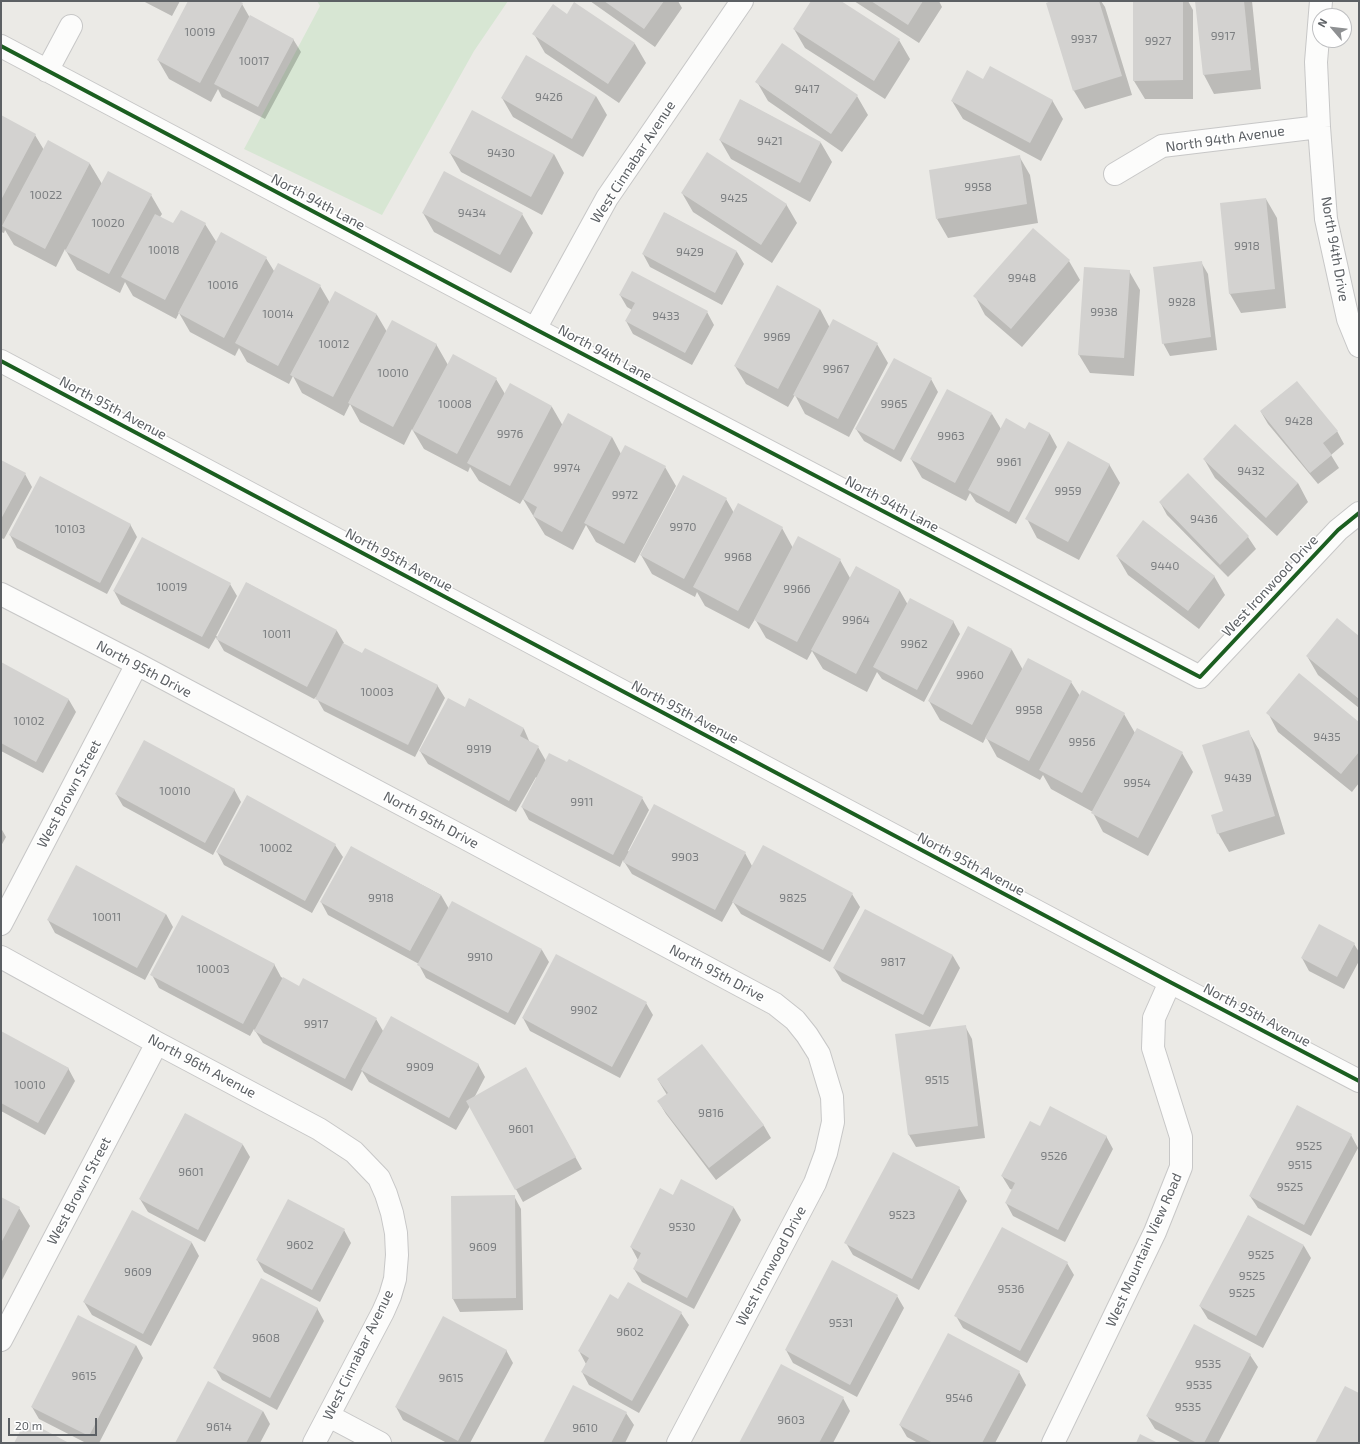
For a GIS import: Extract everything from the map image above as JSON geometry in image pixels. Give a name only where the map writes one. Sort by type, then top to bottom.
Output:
[{"type":"street","name":"West Cinnabar Avenue","points":[[535,329],[607,198],[742,1]]},
{"type":"street","points":[[1319,127],[1316,62],[1321,1]]},
{"type":"street","points":[[47,71],[71,26]]},
{"type":"street","name":"North 94th Lane","points":[[1,46],[535,329],[1200,677]]},
{"type":"street","name":"North 94th Avenue","points":[[1114,174],[1162,146],[1319,127]]},
{"type":"street","name":"North 94th Drive","points":[[1319,127],[1326,219],[1348,319],[1359,346]]},
{"type":"street","name":"North 95th Avenue","points":[[1,361],[1359,1081]]},
{"type":"street","name":"West Ironwood Drive","points":[[1200,677],[1338,530],[1359,513]]},
{"type":"street","name":"North 95th Drive","points":[[1,594],[137,664],[775,1004],[795,1020],[807,1035],[818,1054],[828,1080]]},
{"type":"street","name":"West Brown Street","points":[[1,924],[137,664]]},
{"type":"street","name":"North 96th Avenue","points":[[1,956],[157,1043],[339,1141],[369,1166],[379,1178],[386,1194]]},
{"type":"street","name":"West Mountain View Road","points":[[1053,1443],[1155,1232],[1181,1167],[1181,1137],[1153,1048],[1154,1018],[1170,982]]},
{"type":"street","name":"West Brown Street","points":[[2,1336],[157,1043]]},
{"type":"street","name":"West Ironwood Drive","points":[[678,1443],[815,1183],[826,1154],[833,1122],[832,1097],[828,1080]]},
{"type":"street","name":"West Cinnabar Avenue","points":[[314,1443],[383,1312],[395,1279],[397,1255],[396,1233],[386,1194]]},
{"type":"street","points":[[328,1416],[380,1443]]},
{"type":"green space","points":[[317,1],[508,1],[474,51],[382,215],[244,149],[320,6]]},
{"type":"building","points":[[188,1],[239,1],[243,3],[200,83],[157,60]]},
{"type":"building","points":[[604,1],[664,1],[644,29]]},
{"type":"building","points":[[811,1],[841,1],[900,39],[874,81],[793,29]]},
{"type":"building","points":[[871,1],[923,1],[908,25]]},
{"type":"building","points":[[1051,1],[1099,1],[1122,76],[1073,91],[1046,3]]},
{"type":"building","points":[[1133,1],[1183,1],[1183,80],[1133,81]]},
{"type":"building","points":[[1195,1],[1244,1],[1251,70],[1203,75]]},
{"type":"building","points":[[574,2],[635,43],[608,84],[532,34],[553,4],[567,14]]},
{"type":"building","points":[[250,15],[294,39],[258,107],[214,84]]},
{"type":"building","points":[[782,43],[858,95],[831,134],[755,82]]},
{"type":"building","points":[[526,55],[596,96],[572,139],[501,98]]},
{"type":"building","points":[[990,66],[1053,100],[1030,143],[951,101],[967,70],[983,79]]},
{"type":"building","points":[[740,99],[821,142],[800,183],[719,140]]},
{"type":"building","points":[[472,110],[554,154],[531,197],[449,153]]},
{"type":"building","points":[[1,115],[36,134],[1,200]]},
{"type":"building","points":[[48,140],[90,163],[45,249],[2,226]]},
{"type":"building","points":[[707,152],[787,204],[761,245],[681,193]]},
{"type":"building","points":[[1020,155],[1027,204],[936,219],[929,170]]},
{"type":"building","points":[[108,171],[152,194],[109,274],[65,251]]},
{"type":"building","points":[[444,171],[523,213],[500,255],[422,213]]},
{"type":"building","points":[[1266,198],[1275,289],[1229,294],[1220,203]]},
{"type":"building","points":[[181,210],[206,223],[165,300],[121,277],[155,214],[173,223]]},
{"type":"building","points":[[664,212],[737,251],[715,293],[642,254]]},
{"type":"building","points":[[1033,228],[1070,260],[1011,329],[973,296]]},
{"type":"building","points":[[221,232],[267,257],[224,338],[178,313]]},
{"type":"building","points":[[1202,261],[1211,337],[1162,344],[1153,267]]},
{"type":"building","points":[[278,263],[321,285],[278,366],[235,343]]},
{"type":"building","points":[[1084,267],[1130,270],[1124,358],[1078,355]]},
{"type":"building","points":[[632,271],[708,311],[685,353],[625,321],[635,303],[619,295]]},
{"type":"building","points":[[777,285],[820,309],[778,389],[734,366]]},
{"type":"building","points":[[335,291],[377,314],[333,397],[290,375]]},
{"type":"building","points":[[833,319],[878,343],[838,419],[793,395]]},
{"type":"building","points":[[392,320],[437,344],[393,427],[348,403]]},
{"type":"building","points":[[453,354],[497,378],[457,454],[412,430]]},
{"type":"building","points":[[894,358],[932,378],[894,450],[855,429]]},
{"type":"building","points":[[1297,381],[1338,431],[1323,443],[1332,455],[1310,473],[1260,411]]},
{"type":"building","points":[[510,383],[552,406],[510,486],[467,463]]},
{"type":"building","points":[[947,389],[992,413],[955,483],[910,459]]},
{"type":"building","points":[[568,413],[612,437],[562,532],[533,516],[537,507],[523,499]]},
{"type":"building","points":[[1006,418],[1025,429],[1029,422],[1050,433],[1009,512],[968,490]]},
{"type":"building","points":[[1235,424],[1298,483],[1266,518],[1203,459]]},
{"type":"building","points":[[1068,441],[1110,464],[1068,542],[1025,519]]},
{"type":"building","points":[[625,445],[666,466],[624,544],[584,523]]},
{"type":"building","points":[[1,460],[26,473],[1,519]]},
{"type":"building","points":[[1188,473],[1249,536],[1220,565],[1159,502]]},
{"type":"building","points":[[683,475],[727,498],[684,579],[640,555]]},
{"type":"building","points":[[40,476],[131,524],[100,583],[9,535]]},
{"type":"building","points":[[738,503],[783,527],[738,611],[693,587]]},
{"type":"building","points":[[1143,520],[1215,576],[1188,611],[1116,556]]},
{"type":"building","points":[[798,536],[841,559],[797,642],[754,620]]},
{"type":"building","points":[[142,537],[231,583],[202,637],[113,591]]},
{"type":"building","points":[[856,566],[900,590],[856,674],[811,650]]},
{"type":"building","points":[[246,582],[337,630],[307,687],[216,639]]},
{"type":"building","points":[[910,598],[954,621],[917,690],[873,667]]},
{"type":"building","points":[[1337,618],[1359,636],[1359,699],[1306,656]]},
{"type":"building","points":[[968,626],[1012,649],[972,725],[928,701]]},
{"type":"building","points":[[343,643],[362,653],[365,648],[438,685],[408,745],[315,699]]},
{"type":"building","points":[[1028,658],[1072,681],[1029,761],[985,738]]},
{"type":"building","points":[[1,662],[69,699],[36,762],[1,743]]},
{"type":"building","points":[[1299,673],[1359,722],[1359,752],[1341,774],[1266,713]]},
{"type":"building","points":[[1082,690],[1125,713],[1082,793],[1039,770]]},
{"type":"building","points":[[448,698],[465,707],[469,698],[524,728],[520,736],[539,746],[509,801],[419,751]]},
{"type":"building","points":[[1137,728],[1183,752],[1138,838],[1091,813]]},
{"type":"building","points":[[1249,730],[1275,816],[1217,834],[1211,815],[1223,811],[1202,745]]},
{"type":"building","points":[[144,740],[235,789],[205,843],[115,794]]},
{"type":"building","points":[[549,753],[567,762],[569,759],[643,797],[613,855],[521,807]]},
{"type":"building","points":[[247,795],[336,844],[305,901],[216,852]]},
{"type":"building","points":[[654,804],[746,852],[715,910],[623,862]]},
{"type":"building","points":[[763,845],[853,893],[823,950],[732,902]]},
{"type":"building","points":[[351,846],[441,895],[410,951],[320,902]]},
{"type":"building","points":[[76,865],[166,914],[137,968],[47,920]]},
{"type":"building","points":[[452,901],[542,949],[508,1013],[417,965]]},
{"type":"building","points":[[865,909],[953,955],[923,1015],[833,968]]},
{"type":"building","points":[[182,915],[275,964],[243,1024],[150,975]]},
{"type":"building","points":[[1319,924],[1355,943],[1337,977],[1301,958]]},
{"type":"building","points":[[556,954],[647,1002],[612,1067],[522,1018]]},
{"type":"building","points":[[283,977],[299,986],[303,978],[377,1018],[345,1079],[254,1031]]},
{"type":"building","points":[[391,1016],[479,1064],[449,1118],[361,1070]]},
{"type":"building","points":[[966,1025],[978,1126],[908,1135],[895,1034]]},
{"type":"building","points":[[1,1031],[69,1068],[38,1123],[1,1103]]},
{"type":"building","points":[[702,1044],[764,1125],[709,1168],[657,1101],[668,1093],[657,1079]]},
{"type":"building","points":[[526,1067],[576,1157],[515,1190],[466,1101]]},
{"type":"building","points":[[1297,1105],[1352,1134],[1304,1225],[1249,1196]]},
{"type":"building","points":[[1050,1106],[1107,1136],[1058,1230],[1005,1203],[1015,1183],[1001,1176],[1030,1121],[1040,1126]]},
{"type":"building","points":[[185,1113],[243,1144],[198,1230],[139,1199]]},
{"type":"building","points":[[893,1152],[960,1187],[912,1279],[844,1243]]},
{"type":"building","points":[[681,1179],[734,1207],[687,1298],[633,1269],[641,1253],[630,1247],[660,1188],[673,1195]]},
{"type":"building","points":[[515,1195],[516,1298],[452,1299],[451,1196]]},
{"type":"building","points":[[1,1197],[20,1207],[1,1243]]},
{"type":"building","points":[[288,1199],[345,1229],[312,1290],[256,1260]]},
{"type":"building","points":[[132,1210],[192,1242],[143,1334],[83,1302]]},
{"type":"building","points":[[1248,1215],[1304,1245],[1256,1336],[1199,1306]]},
{"type":"building","points":[[1002,1227],[1068,1262],[1020,1351],[954,1316]]},
{"type":"building","points":[[832,1260],[898,1295],[850,1385],[785,1350]]},
{"type":"building","points":[[261,1278],[318,1308],[270,1398],[213,1368]]},
{"type":"building","points":[[628,1282],[682,1312],[632,1401],[581,1372],[589,1358],[578,1351],[610,1294],[618,1299]]},
{"type":"building","points":[[78,1315],[136,1345],[89,1436],[31,1407]]},
{"type":"building","points":[[443,1316],[507,1350],[458,1441],[395,1407]]},
{"type":"building","points":[[1194,1324],[1251,1354],[1204,1443],[1197,1443],[1146,1416]]},
{"type":"building","points":[[948,1333],[1020,1371],[982,1443],[933,1443],[899,1425]]},
{"type":"building","points":[[781,1364],[844,1397],[819,1443],[739,1443]]},
{"type":"building","points":[[208,1381],[263,1411],[246,1443],[175,1443]]},
{"type":"building","points":[[573,1385],[627,1412],[611,1443],[543,1443]]},
{"type":"building","points":[[1345,1386],[1359,1393],[1359,1443],[1315,1443]]},
{"type":"building","points":[[26,1420],[69,1443],[14,1443]]},
{"type":"building","points":[[1140,1434],[1158,1443],[1136,1443]]},
{"type":"cycle path","points":[[1,46],[535,329],[1200,677],[1338,530],[1359,513]]},
{"type":"cycle path","points":[[1,361],[1359,1081]]}]
